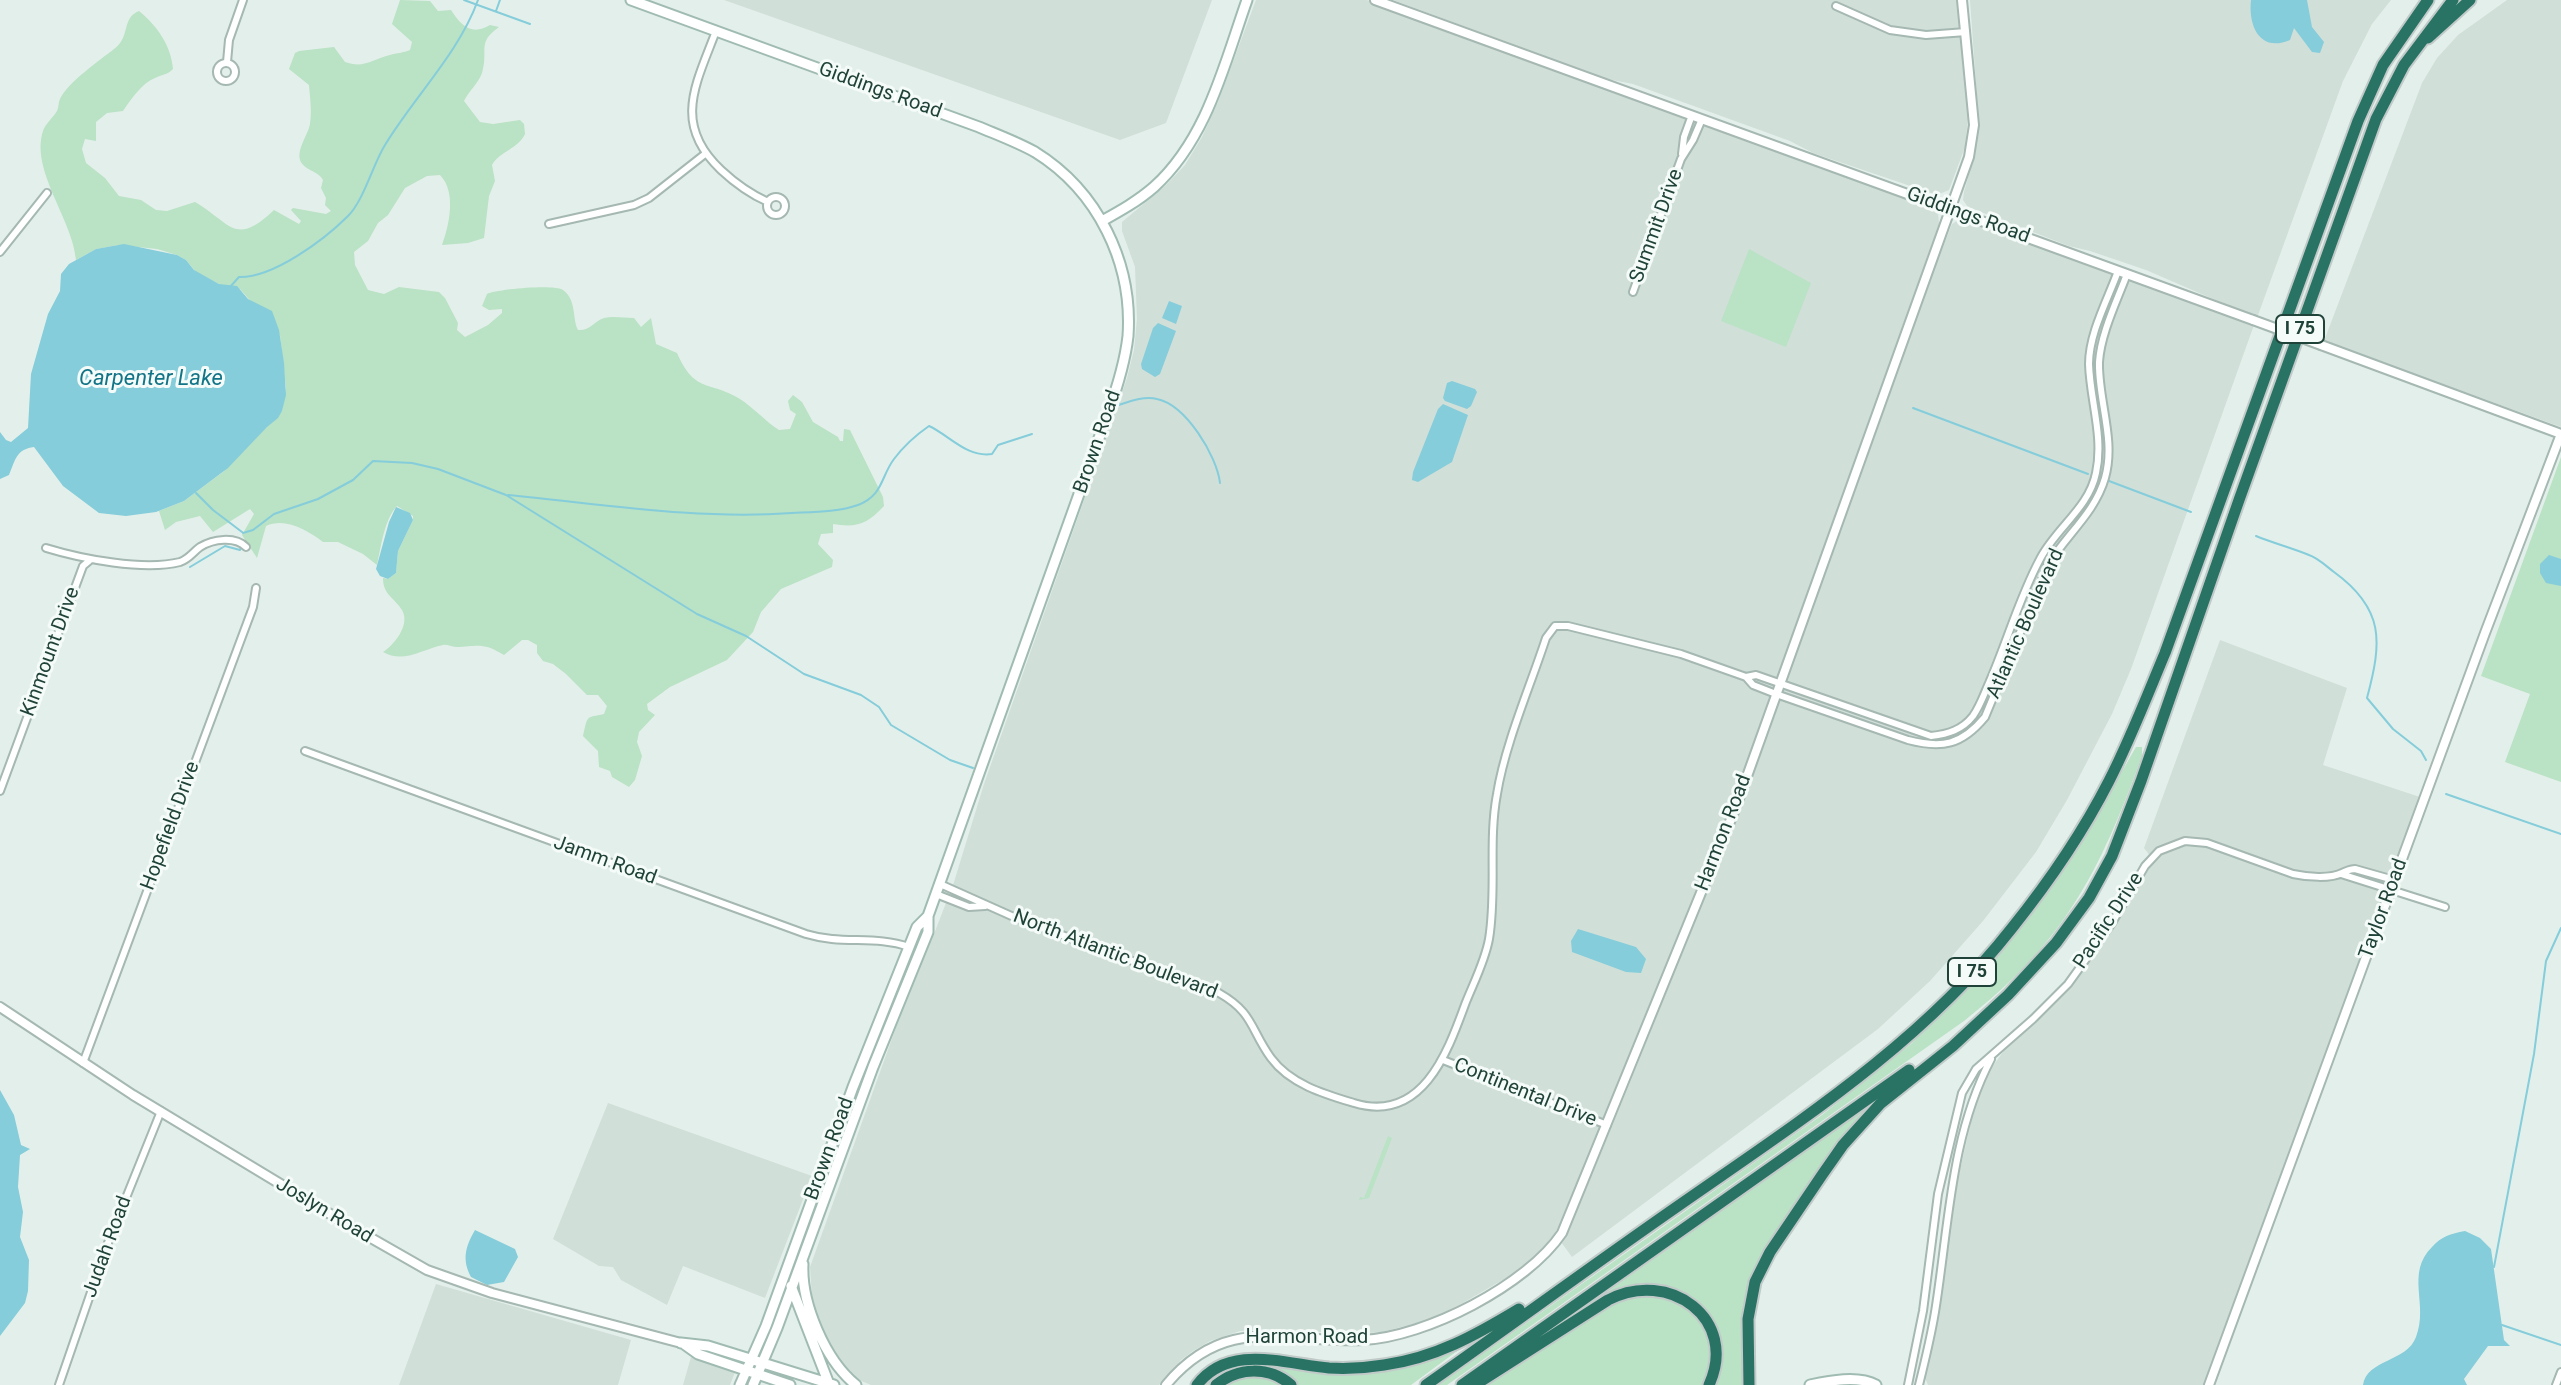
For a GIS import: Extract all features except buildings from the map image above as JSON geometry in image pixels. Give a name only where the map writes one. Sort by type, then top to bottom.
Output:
[{"type":"highway","name":"I 75","points":[[1426,1385],[1545,1298],[1845,1090],[1930,1017],[2012,929],[2061,859],[2108,783],[2165,653],[2370,91],[2400,38],[2428,0]]},
{"type":"highway","name":"I 75","points":[[1462,1385],[1972,1026],[2008,995],[2056,943],[2089,898],[2112,856],[2376,119],[2413,52],[2453,0]]},
{"type":"highway","points":[[2413,52],[2470,0]]},
{"type":"highway","points":[[1749,1385],[1749,1309],[1755,1282],[1770,1252],[1843,1145],[1866,1118],[1903,1084],[1953,1046],[1972,1026]]},
{"type":"highway","points":[[1475,1385],[1608,1300],[1627,1291],[1646,1288],[1679,1296],[1698,1310],[1704,1319],[1710,1329],[1715,1355],[1709,1385]]},
{"type":"highway","points":[[1197,1385],[1217,1367],[1240,1359],[1357,1368],[1423,1357],[1465,1341],[1531,1302],[1545,1298]]},
{"type":"highway","points":[[1216,1385],[1237,1373],[1253,1371],[1278,1376],[1291,1385]]},
{"type":"main road","name":"Giddings Road","points":[[631,0],[1020,144],[1046,159],[1066,176],[1102,221]]},
{"type":"main road","points":[[1102,221],[1154,187],[1191,142],[1208,108],[1247,0]]},
{"type":"main road","name":"Brown Road","points":[[753,1385],[928,932],[928,916],[1122,370],[1128,334],[1127,292],[1118,256],[1102,221]]},
{"type":"main road","name":"Brown Road","points":[[740,1385],[917,927],[928,916]]},
{"type":"main road","points":[[909,947],[919,953]]},
{"type":"main road","points":[[848,1133],[844,1126],[862,1076],[865,1058]]},
{"type":"main road","points":[[804,1253],[804,1283],[814,1318],[834,1365],[856,1385]]},
{"type":"main road","points":[[788,1263],[791,1287],[831,1384]]},
{"type":"main road","name":"Joslyn Road","points":[[681,1343],[708,1346],[831,1384]]},
{"type":"main road","name":"Joslyn Road","points":[[681,1343],[698,1354],[790,1385]]},
{"type":"main road","points":[[1810,1385],[1856,1381],[1876,1385]]},
{"type":"street","points":[[227,62],[229,40],[243,0]]},
{"type":"street","name":"Giddings Road","points":[[1375,0],[2561,434]]},
{"type":"street","name":"Harmon Road","points":[[1166,1385],[1196,1357],[1235,1339],[1270,1335],[1336,1340],[1394,1336],[1427,1326],[1457,1313],[1527,1272],[1553,1247],[1562,1233],[1736,807],[1969,157],[1974,125],[1962,0]]},
{"type":"street","points":[[1836,6],[1899,32],[1926,35],[1966,32]]},
{"type":"street","points":[[716,31],[695,88],[692,106],[695,133],[705,154],[738,185],[768,202]]},
{"type":"street","name":"Summit Drive","points":[[1633,292],[1681,159],[1684,137],[1692,115]]},
{"type":"street","name":"Summit Drive","points":[[1681,159],[1702,119]]},
{"type":"street","points":[[549,224],[634,205],[649,198],[705,154]]},
{"type":"street","points":[[0,252],[47,193]]},
{"type":"street","name":"Atlantic Boulevard","points":[[1778,689],[1930,746],[1955,742],[1976,728],[1985,717],[2048,565],[2059,546],[2087,515],[2098,498],[2106,476],[2109,451],[2099,362],[2123,272]]},
{"type":"street","name":"Taylor Road","points":[[2209,1385],[2561,434]]},
{"type":"street","points":[[46,548],[89,561],[161,564],[182,561],[211,542],[241,541],[246,547]]},
{"type":"street","name":"Kinmount Drive","points":[[0,791],[83,566],[89,561]]},
{"type":"street","name":"Hopefield Drive","points":[[83,1063],[215,714],[253,607],[256,588]]},
{"type":"street","name":"North Atlantic Boulevard","points":[[938,889],[969,907],[985,906],[1219,993],[1245,1012],[1269,1055],[1290,1076],[1307,1087],[1358,1104],[1389,1105],[1422,1087],[1443,1060],[1488,943],[1495,808],[1500,777],[1550,631],[1561,625],[1681,654],[1746,677],[1753,685],[1778,689]]},
{"type":"street","name":"Jamm Road","points":[[305,751],[806,934],[828,941],[888,941],[909,947]]},
{"type":"street","name":"Pacific Drive","points":[[1908,1385],[1922,1315],[1935,1215],[1962,1093],[1976,1069],[2068,984],[2112,923],[2145,866],[2167,846],[2196,841],[2293,874],[2341,874],[2393,885]]},
{"type":"street","name":"Pacific Drive","points":[[2341,874],[2348,868],[2355,869],[2393,885]]},
{"type":"street","points":[[2393,885],[2445,907]]},
{"type":"street","name":"Joslyn Road","points":[[0,1007],[161,1111],[435,1274],[492,1293],[681,1343]]},
{"type":"street","name":"Pacific Drive","points":[[1919,1385],[1933,1318],[1947,1217],[1973,1096],[1993,1056]]},
{"type":"street","name":"Continental Drive","points":[[1443,1060],[1608,1125]]},
{"type":"street","name":"Judah Road","points":[[59,1385],[109,1240],[161,1111]]},
{"type":"street","points":[[1935,1215],[1947,1217]]},
{"type":"street","points":[[1922,1315],[1933,1318]]},
{"type":"street","points":[[2556,1385],[2561,1372]]},
{"type":"shaded area","points":[[724,0],[1212,0],[1166,123],[1120,140]]},
{"type":"shaded area","points":[[1256,0],[1367,0],[1929,206],[1938,213],[1939,224],[1719,839],[1564,1218],[1548,1244],[1513,1274],[1428,1320],[1382,1332],[1352,1334],[1271,1329],[1240,1331],[1210,1341],[1193,1351],[1159,1385],[871,1385],[854,1378],[842,1367],[830,1347],[812,1299],[810,1267],[922,955],[934,934],[954,882],[984,784],[1127,378],[1137,319],[1135,267],[1122,231],[1122,222],[1185,165],[1202,137]]},
{"type":"shaded area","points":[[1393,0],[1957,0],[1969,109],[1965,147],[1949,190],[1937,195]]},
{"type":"shaded area","points":[[1970,0],[2391,0],[2372,24],[2343,81],[2257,318],[2146,270],[2069,246],[1968,207],[1963,200],[1964,192],[1979,126]]},
{"type":"shaded area","points":[[2507,0],[2561,0],[2561,427],[2324,341],[2422,83],[2437,58],[2458,35]]},
{"type":"shaded area","points":[[1960,219],[2254,325],[2131,669],[2112,714],[2036,852],[1983,921],[1930,981],[1878,1029],[1572,1257],[1561,1242],[1574,1218],[1737,817],[1921,302],[1952,224]]},
{"type":"shaded area","points":[[2220,640],[2347,688],[2323,765],[2420,797],[2205,1385],[1928,1385],[1924,1376],[1938,1313],[1954,1196],[1977,1096],[1985,1077],[2003,1052],[2058,1000],[2098,953],[2154,861],[2144,848]]},
{"type":"shaded area","points":[[608,1103],[812,1176],[765,1298],[683,1266],[667,1305],[621,1280],[613,1267],[599,1266],[553,1239]]},
{"type":"shaded area","points":[[436,1284],[631,1340],[618,1385],[399,1385]]},
{"type":"shaded area","points":[[691,1357],[735,1372],[730,1385],[683,1385]]},
{"type":"green space","points":[[400,0],[430,1],[438,11],[451,10],[468,28],[499,27],[485,43],[482,73],[464,101],[480,122],[493,124],[520,120],[524,124],[525,134],[492,165],[495,181],[489,196],[484,238],[442,245],[450,200],[440,175],[427,176],[405,188],[368,241],[354,252],[355,265],[368,290],[384,294],[399,287],[439,292],[458,323],[457,330],[465,337],[488,325],[502,313],[502,309],[489,310],[482,306],[487,294],[513,289],[549,287],[563,290],[572,304],[578,330],[607,317],[634,318],[641,327],[651,318],[656,344],[677,353],[690,375],[740,399],[779,430],[790,429],[796,414],[790,410],[788,401],[793,395],[802,402],[813,422],[840,441],[843,441],[844,429],[850,430],[883,497],[884,506],[867,521],[855,525],[833,524],[833,533],[821,534],[818,544],[833,560],[832,567],[781,589],[761,612],[753,632],[727,660],[670,687],[647,704],[648,710],[655,715],[639,732],[637,742],[642,756],[635,780],[629,787],[612,777],[610,771],[599,767],[598,751],[583,736],[589,718],[604,714],[607,706],[598,695],[587,695],[566,674],[543,661],[537,653],[537,645],[528,640],[522,640],[504,655],[486,646],[445,645],[398,657],[383,652],[396,640],[404,622],[402,610],[383,584],[383,578],[388,579],[396,573],[398,551],[413,520],[413,516],[397,506],[386,526],[377,565],[338,542],[323,542],[304,530],[281,523],[266,526],[257,558],[242,535],[254,514],[250,509],[213,532],[200,516],[176,522],[165,530],[159,511],[184,501],[223,472],[282,411],[286,388],[280,335],[240,289],[223,286],[196,272],[177,255],[157,249],[119,245],[96,249],[76,260],[68,228],[42,162],[43,131],[57,111],[60,99],[76,79],[119,44],[130,18],[139,11],[162,37],[173,69],[145,84],[123,111],[107,113],[96,122],[96,141],[85,139],[82,149],[86,163],[105,178],[119,196],[141,200],[156,210],[167,211],[195,202],[226,224],[242,230],[261,221],[274,210],[299,224],[301,221],[291,210],[293,208],[326,214],[331,211],[325,205],[326,198],[321,188],[323,180],[300,160],[300,151],[310,124],[309,85],[289,69],[295,53],[299,51],[334,47],[345,62],[358,64],[410,50],[412,42],[392,24]]},
{"type":"green space","points":[[1749,249],[1811,283],[1786,347],[1721,321]]},
{"type":"green space","points":[[2561,457],[2561,782],[2505,762],[2530,694],[2481,676]]},
{"type":"green space","points":[[2136,747],[2142,747],[2142,756],[2126,798],[2075,903],[2028,963],[1999,992],[1964,1021],[1447,1385],[1438,1385],[1822,1115],[1911,1044],[1988,966],[2037,906],[2079,846]]},
{"type":"green space","points":[[1872,1104],[1757,1264],[1744,1306],[1744,1385],[1712,1385],[1710,1325],[1667,1288],[1639,1284],[1624,1288],[1596,1301],[1559,1326]]},
{"type":"green space","points":[[1388,1136],[1392,1138],[1369,1198],[1359,1200],[1360,1197],[1364,1198]]},
{"type":"green space","points":[[1653,1293],[1683,1305],[1700,1320],[1709,1352],[1704,1385],[1482,1385],[1622,1296]]},
{"type":"green space","points":[[1468,1343],[1411,1385],[1296,1385],[1274,1371],[1217,1379],[1211,1385],[1204,1385],[1234,1366],[1265,1364],[1329,1371]]},
{"type":"green space","points":[[1246,1375],[1265,1376],[1285,1385],[1222,1385]]},
{"type":"water","points":[[2251,0],[2307,0],[2312,27],[2324,42],[2320,53],[2312,52],[2294,28],[2290,40],[2271,43],[2264,40],[2254,28]]},
{"type":"water","name":"Carpenter Lake","points":[[124,244],[177,255],[194,270],[219,284],[237,286],[248,299],[272,311],[279,330],[286,395],[278,418],[228,468],[184,501],[156,512],[126,516],[99,513],[63,486],[34,447],[20,453],[9,475],[0,479],[0,432],[11,442],[28,428],[31,374],[48,314],[60,291],[61,274],[69,264],[96,249]]},
{"type":"water","points":[[1169,301],[1182,306],[1176,324],[1162,318]]},
{"type":"water","points":[[1158,323],[1176,331],[1160,374],[1155,377],[1142,369],[1141,364],[1153,328]]},
{"type":"water","points":[[1452,381],[1477,392],[1467,409],[1443,398],[1447,383]]},
{"type":"water","points":[[1443,404],[1468,415],[1452,462],[1418,482],[1412,480],[1438,409]]},
{"type":"water","points":[[396,507],[410,513],[413,520],[398,551],[396,573],[388,579],[380,576],[376,569]]},
{"type":"water","points":[[2549,555],[2561,559],[2561,586],[2546,583],[2540,573],[2540,564]]},
{"type":"water","points":[[1578,929],[1636,947],[1646,959],[1641,973],[1626,972],[1572,952],[1571,941]]},
{"type":"water","points":[[0,1090],[14,1115],[21,1145],[30,1149],[20,1155],[18,1187],[23,1212],[20,1237],[29,1260],[28,1291],[25,1303],[0,1336]]},
{"type":"water","points":[[475,1230],[515,1249],[518,1257],[504,1282],[487,1285],[471,1277],[466,1254]]},
{"type":"water","points":[[2465,1231],[2480,1238],[2491,1249],[2504,1340],[2510,1346],[2488,1346],[2464,1379],[2467,1385],[2363,1385],[2372,1370],[2404,1351],[2416,1337],[2420,1313],[2418,1279],[2424,1257],[2443,1238]]},
{"type":"waterway","points":[[464,0],[530,24]]},
{"type":"waterway","points":[[230,287],[239,277],[267,271],[297,256],[348,216],[359,201],[385,145],[448,57],[478,0]]},
{"type":"waterway","points":[[496,11],[500,0]]},
{"type":"waterway","points":[[1119,405],[1152,398],[1168,403],[1179,411],[1206,446],[1220,483]]},
{"type":"waterway","points":[[1913,408],[2088,474]]},
{"type":"waterway","points":[[508,495],[685,513],[756,515],[834,510],[858,505],[872,496],[898,455],[929,426],[966,449],[983,454],[992,454],[998,445],[1032,434]]},
{"type":"waterway","points":[[243,533],[253,530],[274,514],[318,499],[353,480],[373,461],[412,463],[438,469],[506,495],[697,614],[746,636],[804,674],[861,695],[879,707],[891,725],[950,760],[973,768]]},
{"type":"waterway","points":[[2109,481],[2191,512]]},
{"type":"waterway","points":[[196,493],[242,532]]},
{"type":"waterway","points":[[2256,536],[2316,558],[2363,599],[2371,613],[2377,643],[2367,698],[2393,729],[2421,751],[2426,760]]},
{"type":"waterway","points":[[190,567],[225,546],[240,550],[241,546]]},
{"type":"waterway","points":[[2446,794],[2561,834]]},
{"type":"waterway","points":[[2494,1267],[2534,1054],[2546,961],[2561,928]]},
{"type":"waterway","points":[[2502,1325],[2561,1345]]}]
